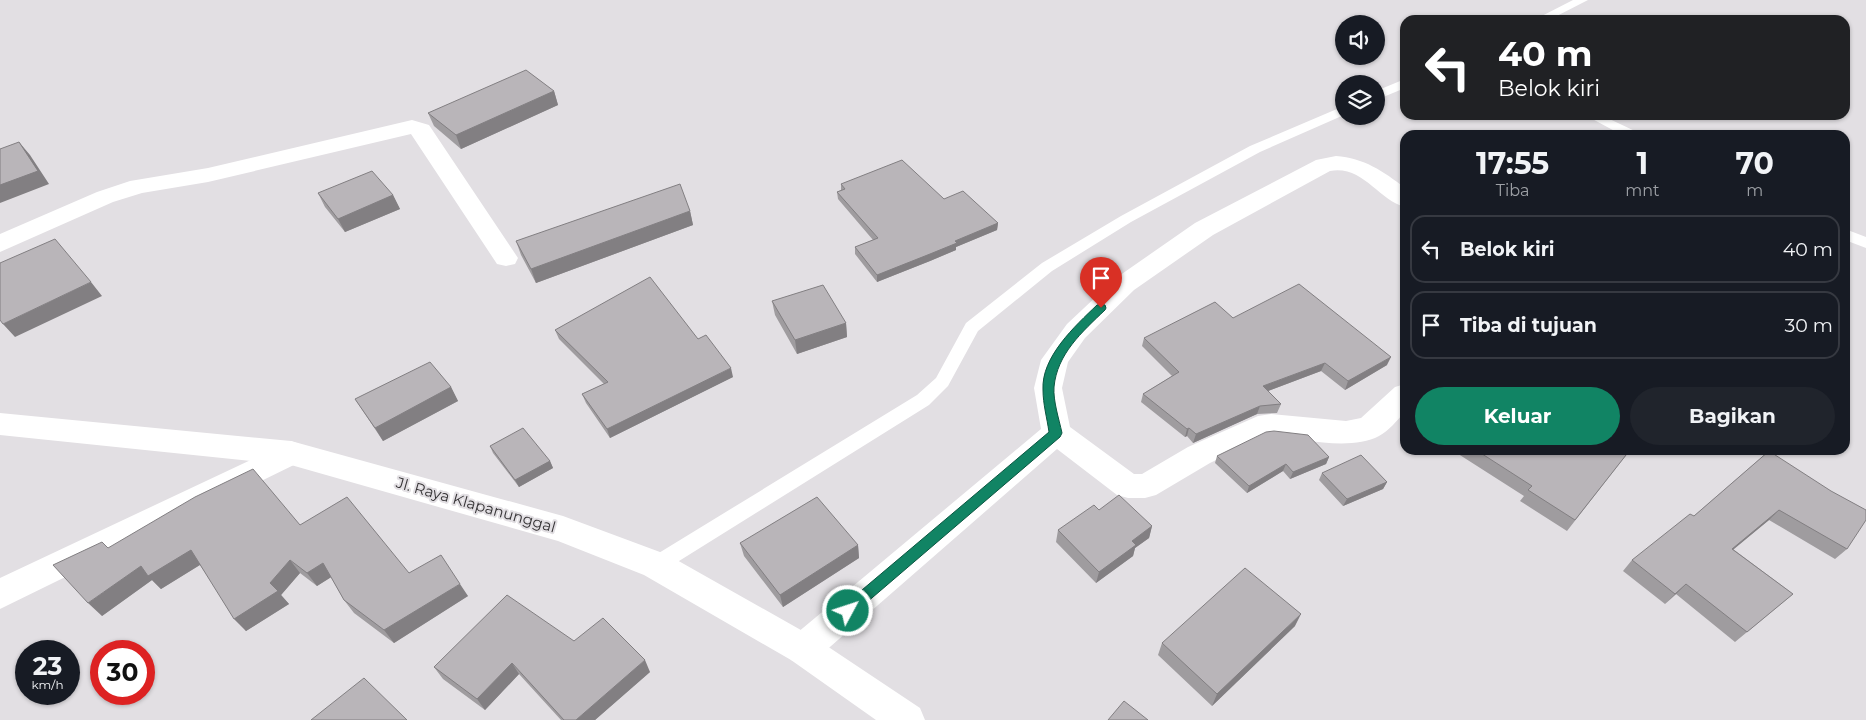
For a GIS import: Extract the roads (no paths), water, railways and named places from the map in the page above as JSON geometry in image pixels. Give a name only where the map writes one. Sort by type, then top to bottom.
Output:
[{"type":"street","points":[[0,244],[105,197],[138,186],[208,175],[412,127],[420,130],[506,258]]},
{"type":"street","points":[[1400,196],[1364,168],[1343,162],[1332,162],[1204,229],[1125,284],[1076,331],[1055,360],[1048,388],[1056,433],[1128,486],[1137,487],[1155,481],[1199,455],[1258,427],[1271,424],[1346,432],[1367,429],[1374,425],[1400,400]]},
{"type":"street","name":"Jl. Raya Klapanunggal","points":[[0,424],[291,452],[564,529],[656,565],[803,649],[907,720]]},
{"type":"street","points":[[803,649],[1056,433]]},
{"type":"street","points":[[0,594],[291,452]]},
{"type":"lane","points":[[1550,15],[1582,0]]},
{"type":"lane","points":[[1385,92],[1400,86]]},
{"type":"lane","points":[[656,565],[924,400],[942,382],[972,327],[1047,267],[1126,219],[1255,149],[1335,114]]},
{"type":"lane","points":[[1601,120],[1622,130]]},
{"type":"lane","points":[[1850,236],[1866,243]]}]
